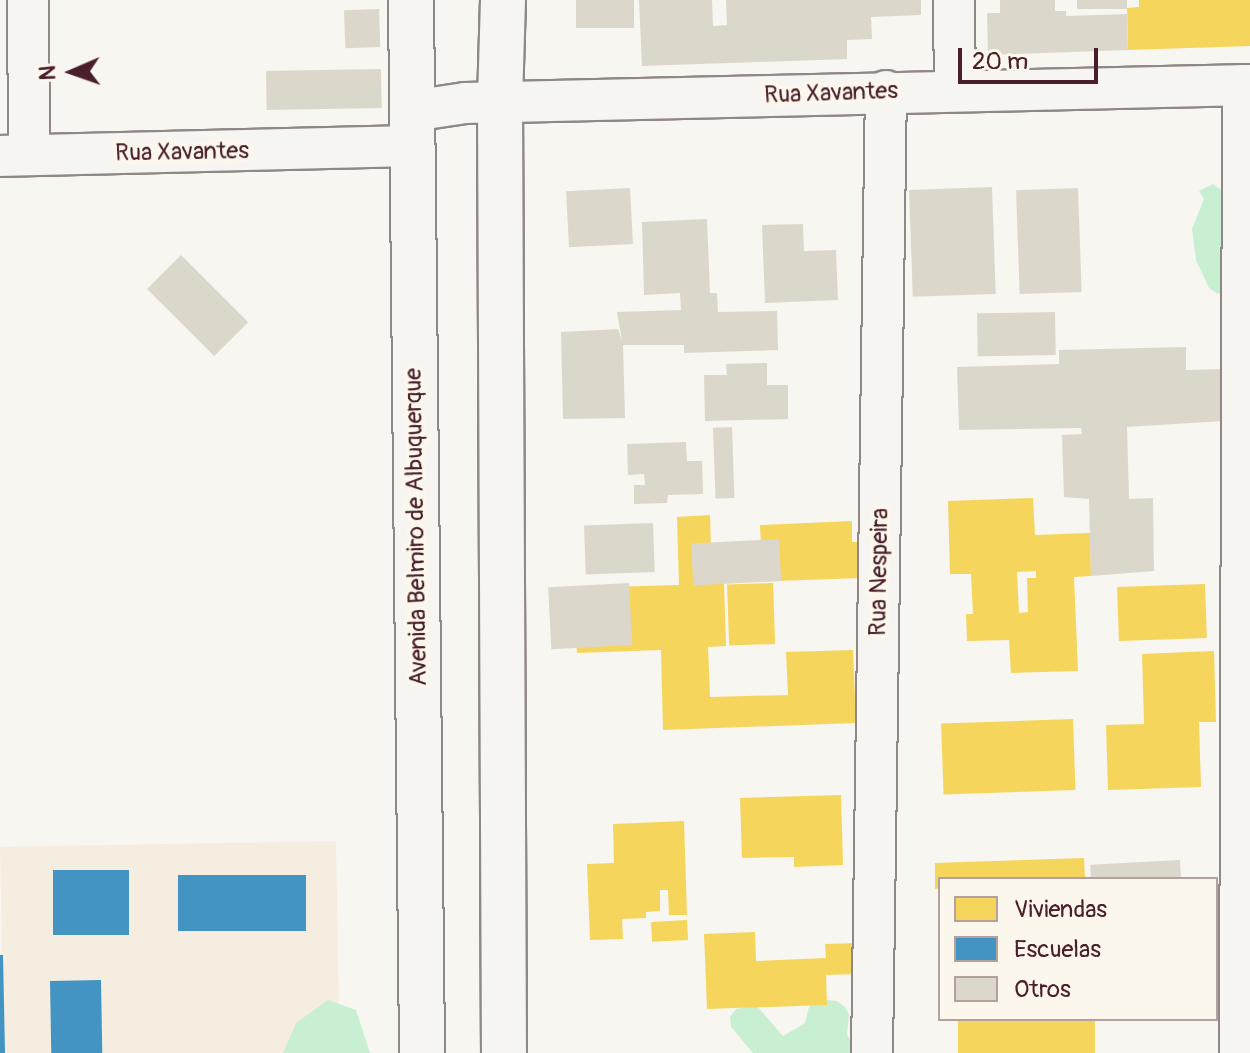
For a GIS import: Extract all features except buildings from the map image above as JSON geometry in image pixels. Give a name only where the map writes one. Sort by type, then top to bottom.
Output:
[{"type":"main road","name":"Avenida Belmiro de Albuquerque","points":[[411,0],[422,1053]]},
{"type":"main road","points":[[503,0],[500,103],[504,1053]]},
{"type":"street","points":[[15,156],[28,0]]},
{"type":"street","points":[[954,0],[955,89]]},
{"type":"street","points":[[1240,1053],[1247,85]]},
{"type":"street","name":"Rua Xavantes","points":[[15,156],[412,128],[465,103],[955,89],[1247,85]]},
{"type":"street","name":"Rua Nespeira","points":[[872,1053],[886,91]]},
{"type":"shaded area","points":[[336,841],[340,1053],[4,1053],[0,847]]},
{"type":"green space","points":[[1213,184],[1225,198],[1223,226],[1228,233],[1226,289],[1218,294],[1209,288],[1196,260],[1192,229],[1204,199],[1199,191]]},
{"type":"green space","points":[[818,999],[837,1001],[845,1007],[849,1015],[847,1034],[855,1053],[753,1053],[731,1027],[730,1017],[736,1009],[756,1005],[783,1036],[805,1023],[809,1007]]},
{"type":"green space","points":[[328,1000],[356,1010],[370,1053],[283,1053],[296,1023]]}]
